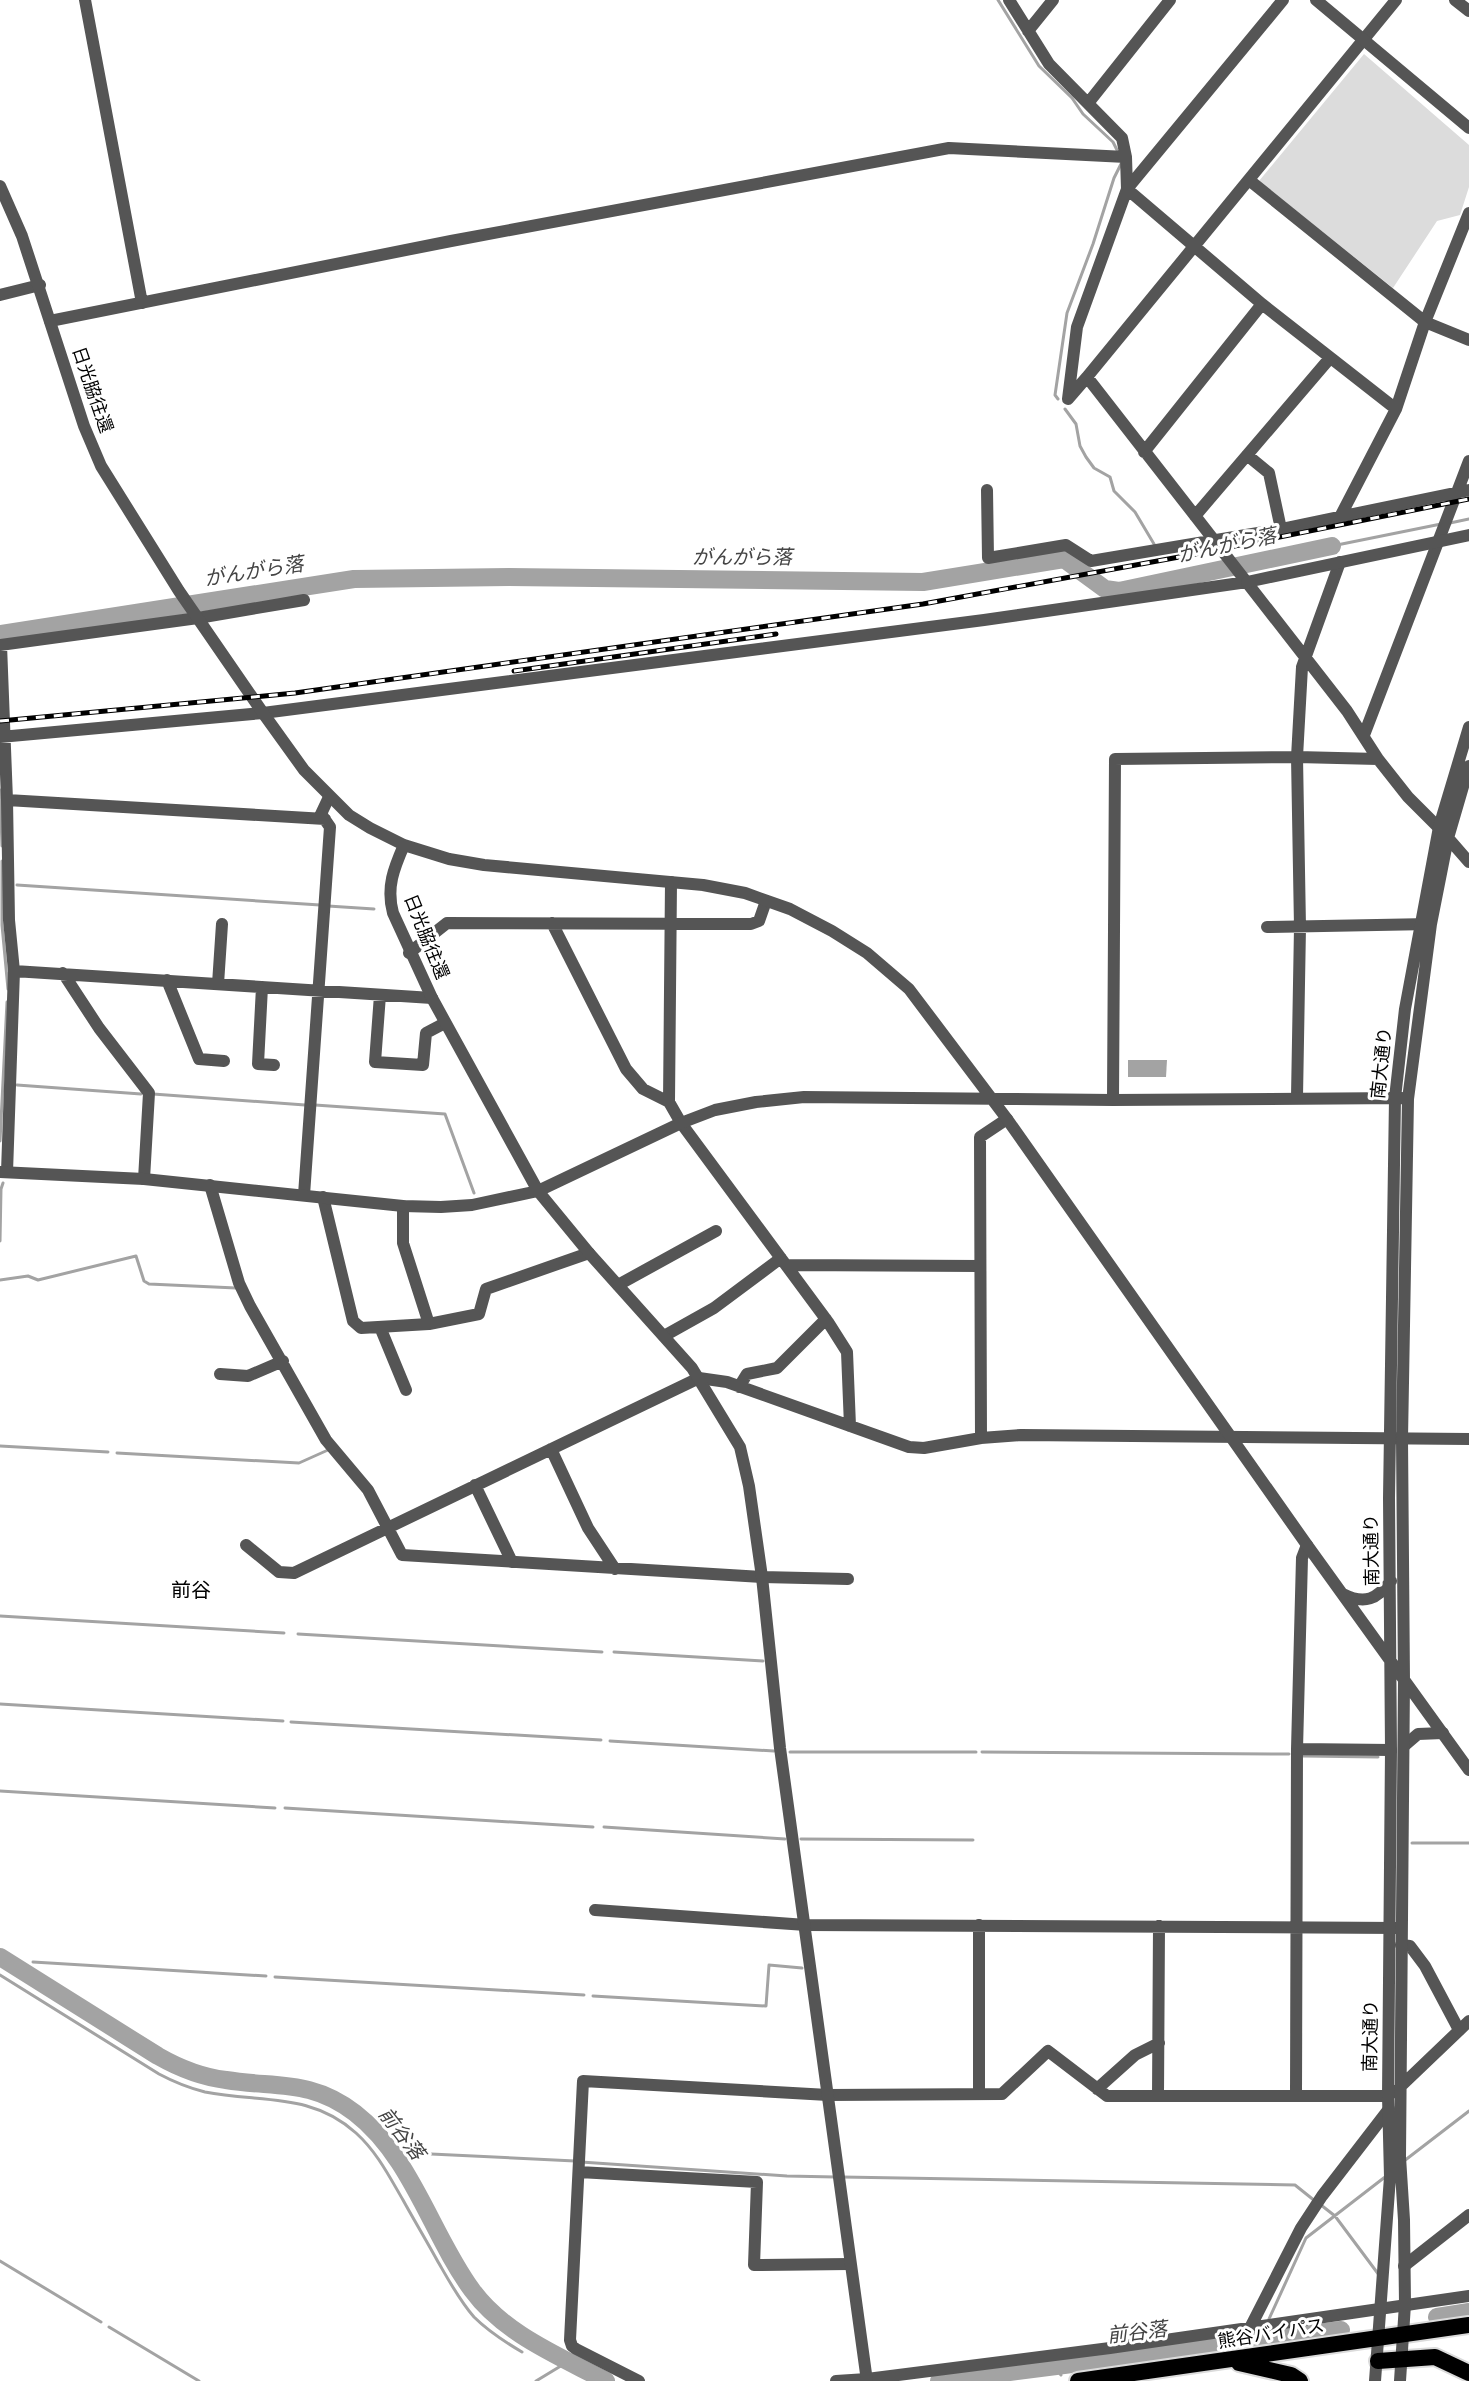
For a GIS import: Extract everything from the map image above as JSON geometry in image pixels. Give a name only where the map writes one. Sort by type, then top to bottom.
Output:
[{"type":"highway","name":"熊谷バイパス","points":[[1078,2381],[1469,2325]]},
{"type":"highway","points":[[1377,2361],[1435,2357],[1469,2373]]},
{"type":"highway","points":[[1227,2360],[1291,2375],[1300,2381]]},
{"type":"street","points":[[85,0],[142,303]]},
{"type":"street","points":[[1009,0],[1049,64],[1122,138],[1126,157],[1127,189],[1262,304],[1396,409]]},
{"type":"street","points":[[1028,31],[1053,0]]},
{"type":"street","points":[[1089,102],[1170,0]]},
{"type":"street","points":[[1283,0],[1127,189],[1077,327],[1068,399],[1396,0]]},
{"type":"street","points":[[1316,0],[1469,128]]},
{"type":"street","points":[[1455,0],[1469,11]]},
{"type":"street","points":[[50,321],[451,241],[949,148],[1126,157]]},
{"type":"street","points":[[1249,180],[1425,322],[1469,340]]},
{"type":"street","name":"日光脇往還","points":[[0,186],[40,285],[84,426],[101,466],[196,615]]},
{"type":"street","points":[[1340,517],[1396,409],[1425,322],[1469,213]]},
{"type":"street","points":[[0,295],[40,285]]},
{"type":"street","points":[[1144,452],[1262,304]]},
{"type":"street","points":[[1195,516],[1330,358]]},
{"type":"street","points":[[1087,377],[1364,735],[1378,759],[1407,797],[1439,827],[1469,861]]},
{"type":"street","points":[[1247,455],[1269,473],[1281,529]]},
{"type":"street","points":[[1364,735],[1437,542],[1463,492],[1469,462]]},
{"type":"street","points":[[987,490],[988,558],[1066,545],[1091,561],[1281,529],[1463,492]]},
{"type":"street","points":[[2,737],[263,713],[984,620],[1247,582],[1469,535]]},
{"type":"street","points":[[1297,1097],[1300,927],[1297,757],[1304,658],[1340,562]]},
{"type":"street","points":[[304,600],[1,645],[2,737],[8,800],[4,853],[14,971],[3,1172],[144,1179],[403,1206],[441,1207],[472,1205],[538,1191],[681,1123],[715,1110],[756,1102],[785,1099],[992,1098],[1408,1099]]},
{"type":"street","points":[[196,615],[304,770],[349,815],[370,828],[404,845],[449,859],[484,865],[726,888],[790,909],[832,931],[886,968],[909,989],[992,1098],[1342,1594],[1443,1734],[1462,1752],[1469,1770]]},
{"type":"street","name":"南大通り","points":[[1398,1748],[1391,1661],[1389,1498],[1397,1439],[1408,1099],[1425,925],[1439,827],[1469,727]]},
{"type":"street","points":[[1113,1100],[1115,759],[1297,757],[1378,759]]},
{"type":"street","name":"南大通り","points":[[1400,2381],[1405,2304],[1404,2220],[1395,2168],[1388,2096],[1396,1928],[1398,1748],[1404,1680],[1397,1439],[1395,1098],[1405,1009],[1425,925],[1469,765]]},
{"type":"street","points":[[304,1195],[330,827],[321,814],[329,797]]},
{"type":"street","points":[[8,800],[325,819]]},
{"type":"street","name":"日光脇往還","points":[[404,845],[389,891],[393,913],[409,953],[445,1023],[538,1191],[551,1210],[699,1378],[740,1447],[749,1486],[762,1577],[780,1748],[867,2380]]},
{"type":"street","points":[[671,882],[669,1102],[681,1123],[826,1319],[847,1352],[850,1426]]},
{"type":"street","points":[[409,953],[447,923],[752,924],[759,921],[766,900]]},
{"type":"street","points":[[552,923],[626,1069],[643,1089],[669,1102]]},
{"type":"street","points":[[218,984],[222,924]]},
{"type":"street","points":[[1267,927],[1425,925]]},
{"type":"street","points":[[14,971],[432,998]]},
{"type":"street","points":[[63,973],[99,1028],[149,1093],[144,1179]]},
{"type":"street","points":[[167,980],[199,1059],[224,1061]]},
{"type":"street","points":[[262,987],[258,1064],[274,1065]]},
{"type":"street","points":[[0,995],[14,996]]},
{"type":"street","points":[[380,995],[375,1062],[423,1065],[426,1033],[445,1023]]},
{"type":"street","points":[[981,1438],[980,1137],[1007,1119]]},
{"type":"street","points":[[210,1185],[239,1283],[250,1306],[327,1440],[368,1490],[402,1555],[762,1577],[848,1579]]},
{"type":"street","points":[[322,1197],[353,1321],[361,1328],[429,1324],[479,1314],[486,1289],[589,1254]]},
{"type":"street","points":[[403,1206],[403,1242],[429,1324]]},
{"type":"street","points":[[618,1285],[716,1231]]},
{"type":"street","points":[[664,1336],[714,1308],[784,1262],[980,1266]]},
{"type":"street","points":[[739,1387],[747,1374],[777,1368],[826,1319]]},
{"type":"street","points":[[380,1327],[406,1390]]},
{"type":"street","points":[[220,1374],[248,1376],[283,1361]]},
{"type":"street","points":[[246,1545],[279,1572],[294,1573],[699,1378],[727,1382],[909,1447],[924,1448],[981,1438],[1021,1435],[1469,1439]]},
{"type":"street","points":[[551,1449],[588,1528],[615,1569]]},
{"type":"street","points":[[475,1485],[512,1562]]},
{"type":"street","points":[[1296,2096],[1297,1749],[1302,1557],[1307,1545]]},
{"type":"street","points":[[1342,1594],[1354,1600],[1364,1601],[1375,1598],[1391,1581]]},
{"type":"street","points":[[1297,1749],[1398,1748],[1418,1734],[1443,1734]]},
{"type":"street","points":[[594,1910],[806,1925],[1396,1928]]},
{"type":"street","points":[[979,1925],[979,2094]]},
{"type":"street","points":[[1158,2096],[1159,1926]]},
{"type":"street","name":"南大通り","points":[[1375,2381],[1395,2168],[1400,2087],[1401,1945],[1396,1928]]},
{"type":"street","points":[[639,2381],[576,2349],[570,2340],[583,2081],[828,2095],[1002,2094],[1048,2051],[1107,2096],[1388,2096],[1464,2025],[1410,1946],[1401,1945]]},
{"type":"street","points":[[1097,2089],[1136,2055],[1159,2043]]},
{"type":"street","points":[[1251,2326],[1301,2228],[1389,2109]]},
{"type":"street","points":[[580,2170],[757,2182],[754,2265],[850,2264]]},
{"type":"street","points":[[1404,2266],[1469,2215]]},
{"type":"street","points":[[836,2381],[867,2380],[1110,2348],[1469,2296]]},
{"type":"shaded area","points":[[1364,54],[1469,145],[1469,187],[1460,215],[1437,221],[1393,288],[1259,181]]},
{"type":"shaded area","points":[[1128,1060],[1167,1060],[1166,1077],[1128,1077]]},
{"type":"waterway","points":[[998,0],[1039,66],[1072,98],[1083,114],[1113,142],[1117,150]]},
{"type":"waterway","points":[[1058,399],[1055,395],[1067,313],[1093,244],[1114,178],[1121,164]]},
{"type":"waterway","points":[[1065,409],[1076,424],[1080,446],[1086,457],[1094,468],[1110,477],[1114,491],[1135,512],[1154,544]]},
{"type":"waterway","name":"がんがら落","points":[[1450,523],[1469,519]]},
{"type":"waterway","name":"がんがら落","points":[[1332,546],[1441,524]]},
{"type":"waterway","name":"がんがら落","points":[[0,634],[354,579],[509,577],[923,582],[1064,559],[1105,589],[1119,591],[1332,546]]},
{"type":"waterway","points":[[0,790],[2,846]]},
{"type":"waterway","points":[[2,861],[2,925],[8,989]]},
{"type":"waterway","points":[[17,885],[320,905]]},
{"type":"waterway","points":[[328,906],[374,909]]},
{"type":"waterway","points":[[0,1141],[7,1002]]},
{"type":"waterway","points":[[17,1085],[141,1094]]},
{"type":"waterway","points":[[153,1094],[305,1105]]},
{"type":"waterway","points":[[315,1105],[445,1114],[474,1193]]},
{"type":"waterway","points":[[0,1241],[3,1183]]},
{"type":"waterway","points":[[0,1280],[28,1276],[38,1280],[136,1256],[144,1281],[149,1284],[236,1288]]},
{"type":"waterway","points":[[0,1446],[108,1452]]},
{"type":"waterway","points":[[117,1453],[299,1463],[328,1450]]},
{"type":"waterway","points":[[0,1616],[284,1633]]},
{"type":"waterway","points":[[298,1634],[602,1652]]},
{"type":"waterway","points":[[614,1652],[763,1661]]},
{"type":"waterway","points":[[0,1704],[283,1721]]},
{"type":"waterway","points":[[291,1722],[601,1740]]},
{"type":"waterway","points":[[610,1741],[774,1751]]},
{"type":"waterway","points":[[790,1752],[976,1752]]},
{"type":"waterway","points":[[982,1752],[1289,1754]]},
{"type":"waterway","points":[[1303,1756],[1378,1757]]},
{"type":"waterway","points":[[0,1791],[275,1808]]},
{"type":"waterway","points":[[285,1808],[593,1827]]},
{"type":"waterway","points":[[604,1827],[785,1839]]},
{"type":"waterway","points":[[801,1839],[973,1840]]},
{"type":"waterway","points":[[1412,1843],[1469,1843]]},
{"type":"waterway","name":"前谷落","points":[[0,1957],[158,2056],[182,2068],[217,2079],[308,2090],[339,2102],[355,2113],[392,2151],[420,2197],[444,2245],[472,2290],[485,2306],[533,2343],[606,2381]]},
{"type":"waterway","points":[[33,1962],[266,1976]]},
{"type":"waterway","points":[[593,1996],[766,2006],[769,1965],[802,1968]]},
{"type":"waterway","points":[[0,1975],[159,2074],[176,2082],[205,2092],[303,2105],[339,2120],[356,2133],[376,2156],[459,2297],[474,2317],[491,2332],[522,2352]]},
{"type":"waterway","points":[[275,1977],[584,1995]]},
{"type":"waterway","points":[[1404,2161],[1469,2111]]},
{"type":"waterway","points":[[410,2153],[575,2161]]},
{"type":"waterway","points":[[581,2162],[787,2176],[835,2177]]},
{"type":"waterway","points":[[842,2177],[1295,2185],[1315,2201]]},
{"type":"waterway","points":[[1269,2319],[1306,2238],[1385,2177]]},
{"type":"waterway","points":[[1321,2205],[1335,2216],[1379,2275]]},
{"type":"waterway","points":[[0,2261],[101,2322]]},
{"type":"waterway","name":"前谷落","points":[[1437,2317],[1469,2312]]},
{"type":"waterway","points":[[109,2327],[199,2381]]},
{"type":"waterway","name":"前谷落","points":[[939,2381],[1341,2330]]},
{"type":"waterway","points":[[536,2381],[569,2361]]},
{"type":"waterway","points":[[1054,2366],[1061,2375]]},
{"type":"railway","points":[[0,721],[295,693],[923,604],[1190,555],[1469,499]]},
{"type":"railway","points":[[514,671],[776,634]]},
{"type":"district","name":"前谷","points":[[191,1591]]}]
